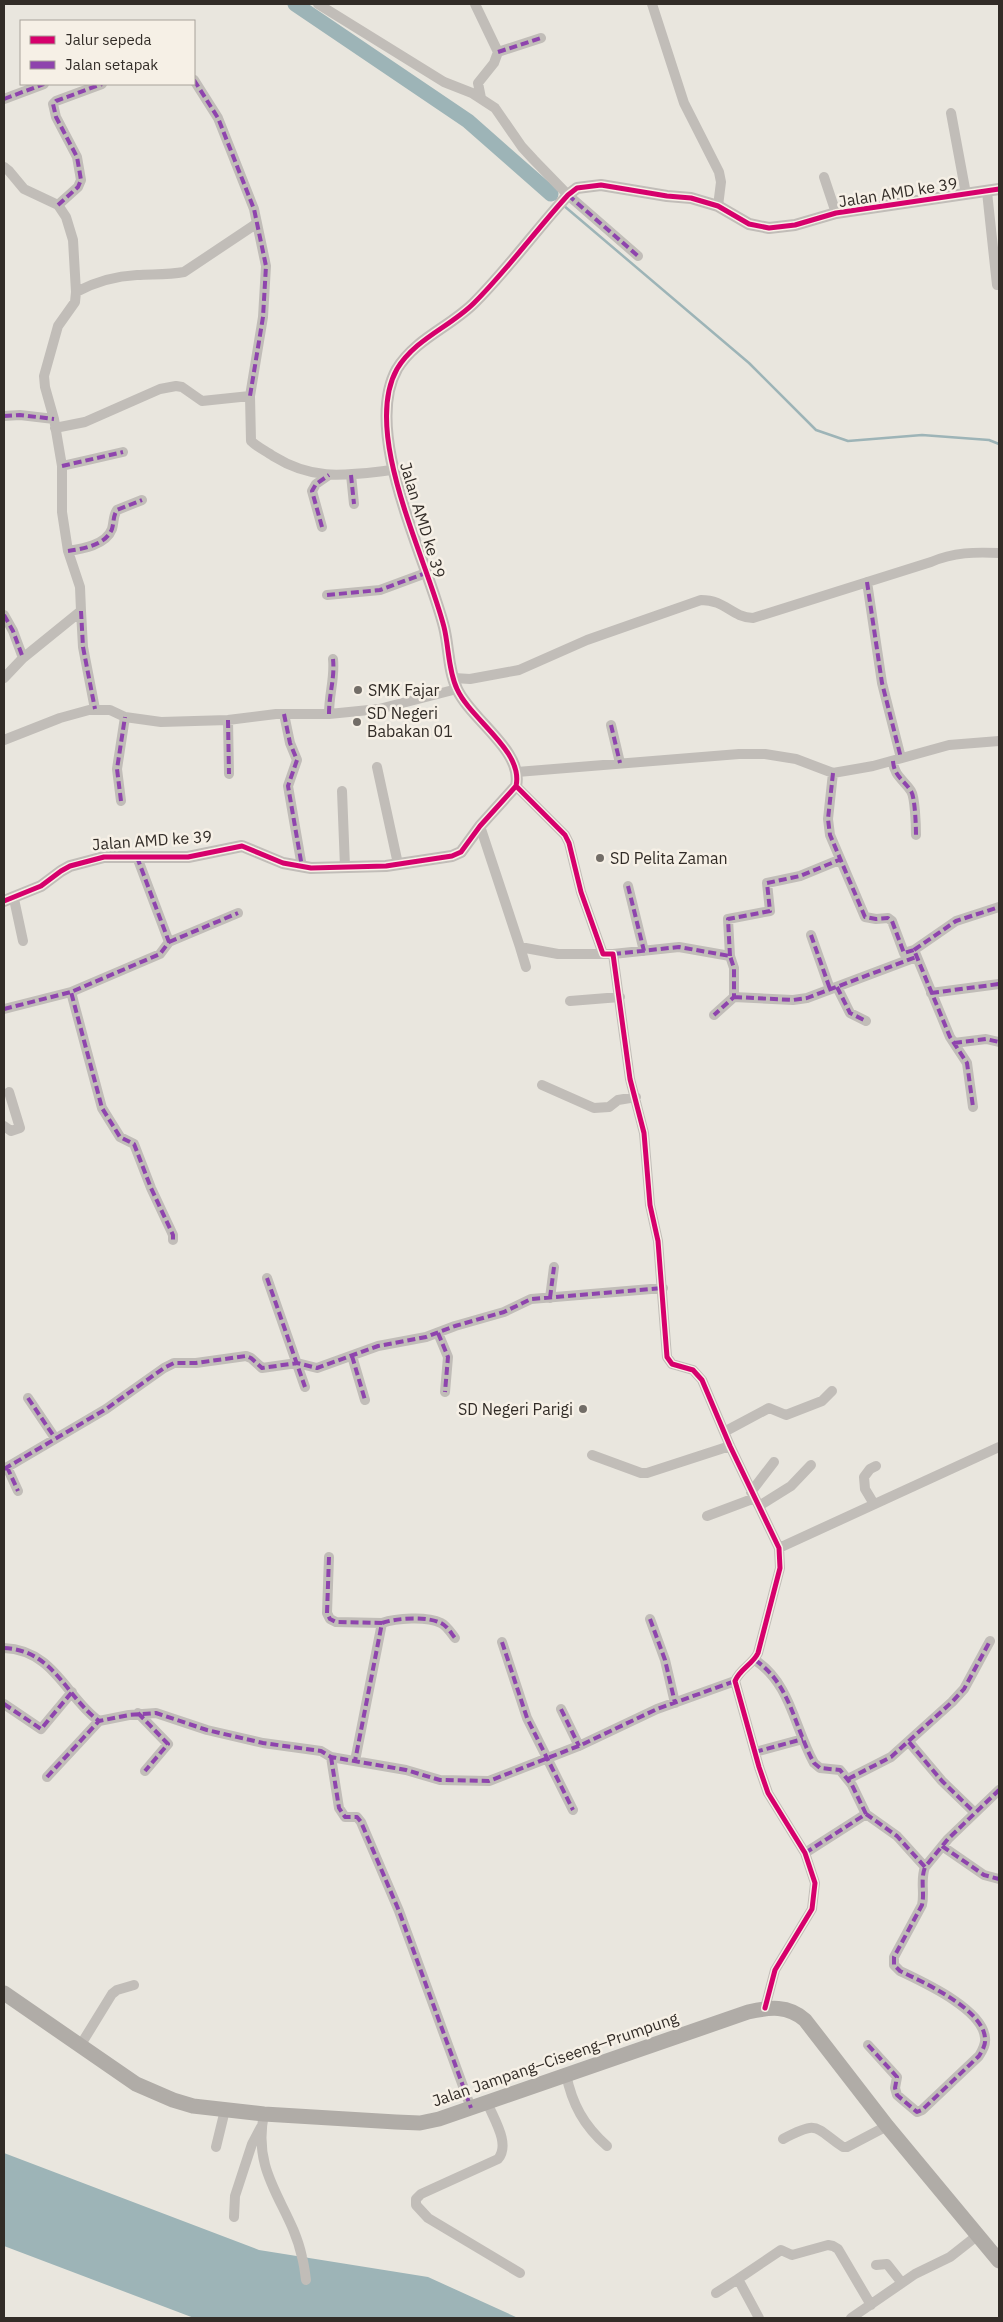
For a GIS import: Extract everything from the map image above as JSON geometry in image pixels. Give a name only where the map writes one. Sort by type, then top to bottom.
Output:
[{"type":"main road","name":"Jalan Jampang–Ciseeng–Prumpung","points":[[4,1992],[136,2084],[156,2094],[193,2106],[225,2110],[262,2121],[420,2122],[471,2108],[680,2035],[766,2008],[787,2009],[797,2012],[805,2020],[887,2126],[999,2261]]},
{"type":"street","points":[[318,4],[444,82],[480,98],[500,113],[522,147],[568,195],[638,256]]},
{"type":"street","points":[[475,4],[498,52],[494,63],[478,83],[480,98]]},
{"type":"street","points":[[652,4],[684,102],[721,177],[718,206]]},
{"type":"street","points":[[498,52],[540,38]]},
{"type":"street","points":[[195,82],[218,118],[254,209],[266,266],[263,316],[250,396],[250,436],[254,444],[304,472],[351,475],[393,470]]},
{"type":"street","points":[[4,99],[41,85]]},
{"type":"street","points":[[58,205],[78,187],[81,180],[77,157],[56,117],[53,104],[56,101],[99,85]]},
{"type":"street","points":[[952,112],[966,194]]},
{"type":"street","points":[[4,167],[24,189],[58,205],[66,217],[73,240],[75,302],[58,326],[44,376],[55,423],[62,466],[62,512],[68,551],[80,587],[83,647],[96,709]]},
{"type":"street","points":[[824,177],[836,213]]},
{"type":"street","name":"Jalan AMD ke 39","points":[[9,900],[41,886],[61,871],[77,864],[104,857],[188,857],[242,846],[283,863],[302,867],[344,867],[398,864],[457,854],[466,846],[480,826],[516,786],[516,772],[512,758],[468,706],[456,684],[444,626],[393,470],[388,451],[386,424],[390,385],[396,370],[412,350],[432,333],[453,321],[499,278],[553,211],[577,188],[601,184],[667,196],[691,198],[718,206],[749,224],[760,228],[795,224],[836,213],[993,190]]},
{"type":"street","points":[[993,190],[997,285]]},
{"type":"street","points":[[76,292],[90,284],[112,278],[137,275],[171,275],[184,272],[256,224]]},
{"type":"street","points":[[4,416],[20,415],[55,423],[85,422],[160,389],[176,386],[182,387],[202,401],[250,396]]},
{"type":"street","points":[[62,466],[124,452]]},
{"type":"street","points":[[322,527],[312,491],[316,484],[329,475]]},
{"type":"street","points":[[351,475],[354,504]]},
{"type":"street","points":[[68,551],[84,548],[96,543],[111,531],[117,510],[142,500]]},
{"type":"street","points":[[4,740],[60,718],[96,709],[110,710],[125,717],[161,722],[228,720],[284,714],[329,714],[388,707],[407,703],[485,674],[519,670],[587,640],[701,600],[715,600],[744,617],[754,618],[947,555],[971,552],[999,553]]},
{"type":"street","points":[[327,595],[380,590],[426,574]]},
{"type":"street","points":[[867,582],[882,683],[897,759],[896,776],[911,791],[916,834]]},
{"type":"street","points":[[4,678],[23,658],[80,611]]},
{"type":"street","points":[[4,615],[13,631],[23,658]]},
{"type":"street","points":[[329,714],[329,696],[334,678],[333,659]]},
{"type":"street","points":[[284,714],[290,743],[297,760],[288,786],[302,867]]},
{"type":"street","points":[[121,801],[117,769],[125,717]]},
{"type":"street","points":[[228,720],[229,774]]},
{"type":"street","points":[[611,725],[620,763]]},
{"type":"street","points":[[516,772],[765,754],[796,759],[833,772],[859,770],[949,745],[999,741]]},
{"type":"street","points":[[377,767],[398,864]]},
{"type":"street","points":[[833,772],[828,819],[830,835],[839,860],[865,917],[876,919],[888,918],[892,921],[904,953],[915,954]]},
{"type":"street","points":[[47,1777],[99,1721],[138,1713],[156,1713],[207,1730],[263,1743],[321,1751],[331,1757],[406,1770],[440,1780],[481,1782],[498,1779],[547,1760],[657,1709],[735,1681],[740,1672],[755,1660],[780,1568],[779,1548],[730,1446],[702,1380],[693,1370],[672,1364],[667,1356],[663,1288],[658,1241],[650,1205],[644,1133],[630,1079],[620,997],[608,954],[581,892],[569,843],[564,835],[516,786]]},
{"type":"street","points":[[342,791],[344,867]]},
{"type":"street","points":[[480,826],[526,967]]},
{"type":"street","points":[[137,857],[169,942]]},
{"type":"street","points":[[734,997],[734,968],[730,956],[728,919],[770,911],[767,883],[800,876],[839,860]]},
{"type":"street","points":[[628,886],[644,951]]},
{"type":"street","points":[[9,900],[23,941]]},
{"type":"street","points":[[714,1015],[734,997],[793,1000],[833,988],[915,954],[956,921],[999,907]]},
{"type":"street","points":[[4,1009],[71,992],[160,954],[169,942],[238,914]]},
{"type":"street","points":[[811,935],[833,988],[850,1013],[866,1021]]},
{"type":"street","points":[[520,947],[558,954],[608,954],[688,948],[730,956]]},
{"type":"street","points":[[915,954],[954,1043],[964,1057],[969,1070],[973,1107]]},
{"type":"street","points":[[932,993],[999,984]]},
{"type":"street","points":[[71,992],[102,1108],[120,1137],[134,1144],[153,1193],[173,1235],[172,1240]]},
{"type":"street","points":[[570,1001],[620,997]]},
{"type":"street","points":[[954,1043],[986,1039],[999,1042]]},
{"type":"street","points":[[542,1085],[594,1108],[609,1107],[616,1100],[636,1097]]},
{"type":"street","points":[[4,1126],[11,1131],[20,1128],[8,1092]]},
{"type":"street","points":[[550,1298],[554,1268]]},
{"type":"street","points":[[267,1278],[305,1387]]},
{"type":"street","points":[[18,1491],[5,1468],[106,1409],[174,1363],[196,1363],[246,1356],[262,1368],[297,1363],[312,1369],[384,1344],[421,1339],[504,1312],[526,1301],[663,1288]]},
{"type":"street","points":[[438,1333],[448,1357],[445,1392]]},
{"type":"street","points":[[352,1356],[365,1400]]},
{"type":"street","points":[[724,1432],[769,1408],[786,1415],[822,1401],[832,1391]]},
{"type":"street","points":[[28,1398],[55,1438]]},
{"type":"street","points":[[592,1456],[632,1470],[648,1473],[730,1446]]},
{"type":"street","points":[[779,1548],[832,1526],[874,1504],[999,1447]]},
{"type":"street","points":[[755,1498],[774,1462]]},
{"type":"street","points":[[707,1516],[791,1486],[811,1465]]},
{"type":"street","points":[[874,1504],[866,1489],[864,1477],[876,1466]]},
{"type":"street","points":[[329,1556],[327,1613],[330,1619],[336,1622],[382,1623],[409,1618],[440,1622],[455,1638]]},
{"type":"street","points":[[650,1619],[665,1660],[675,1703]]},
{"type":"street","points":[[354,1761],[382,1623]]},
{"type":"street","points":[[848,1779],[875,1767],[909,1742],[964,1690],[990,1641]]},
{"type":"street","points":[[502,1642],[525,1713],[573,1810]]},
{"type":"street","points":[[4,1648],[20,1650],[34,1657],[59,1676],[99,1721]]},
{"type":"street","points":[[755,1660],[770,1671],[781,1686],[817,1767],[840,1770],[848,1779],[866,1814],[897,1836],[925,1867]]},
{"type":"street","points":[[735,1681],[754,1752],[768,1793],[805,1854],[815,1882],[811,1912],[775,1970],[766,2008]]},
{"type":"street","points":[[4,1704],[41,1729],[72,1692]]},
{"type":"street","points":[[561,1708],[579,1746]]},
{"type":"street","points":[[138,1713],[168,1744],[145,1771]]},
{"type":"street","points":[[754,1752],[803,1739]]},
{"type":"street","points":[[909,1742],[942,1781],[974,1812]]},
{"type":"street","points":[[331,1757],[339,1808],[346,1817],[357,1817],[361,1822],[402,1920],[471,2108]]},
{"type":"street","points":[[868,2045],[897,2077],[895,2088],[897,2095],[917,2112],[922,2110],[979,2056],[985,2045],[983,2030],[968,2012],[952,1997],[900,1971],[894,1965],[894,1957],[922,1905],[924,1897],[921,1878],[925,1867],[974,1812],[999,1790]]},
{"type":"street","points":[[805,1854],[866,1814]]},
{"type":"street","points":[[942,1846],[984,1875],[999,1879]]},
{"type":"street","points":[[80,2046],[112,1994],[117,1990],[134,1986]]},
{"type":"street","points":[[566,2074],[570,2095],[581,2117],[607,2146]]},
{"type":"street","points":[[487,2102],[503,2142],[502,2154],[498,2158],[453,2181],[422,2194],[416,2199],[416,2205],[428,2218],[520,2273]]},
{"type":"street","points":[[216,2147],[225,2110]]},
{"type":"street","points":[[262,2121],[266,2170],[301,2251],[306,2280]]},
{"type":"street","points":[[234,2217],[236,2196],[252,2144],[262,2121]]},
{"type":"street","points":[[783,2139],[805,2128],[815,2128],[826,2133],[843,2148],[887,2126]]},
{"type":"street","points":[[851,2318],[902,2283],[950,2257],[978,2235]]},
{"type":"street","points":[[716,2293],[781,2250],[792,2255],[828,2245],[838,2249],[871,2305]]},
{"type":"street","points":[[876,2265],[887,2264],[902,2283]]},
{"type":"street","points":[[738,2279],[758,2318]]},
{"type":"water","points":[[4,2153],[259,2250],[428,2277],[518,2318],[194,2318],[4,2246]]},
{"type":"waterway","points":[[295,4],[468,121],[551,194]]},
{"type":"waterway","points":[[551,194],[557,200]]},
{"type":"waterway","points":[[563,205],[749,363],[816,430],[848,441],[922,435],[989,440],[999,444]]},
{"type":"marked path","points":[[498,52],[541,38]]},
{"type":"marked path","points":[[195,82],[218,118],[254,209],[266,266],[263,317],[250,396]]},
{"type":"marked path","points":[[4,99],[41,85]]},
{"type":"marked path","points":[[58,205],[78,187],[81,180],[77,157],[56,117],[53,104],[56,101],[99,85]]},
{"type":"marked path","points":[[568,195],[638,256]]},
{"type":"marked path","points":[[4,416],[20,415],[54,419]]},
{"type":"marked path","points":[[62,466],[123,452]]},
{"type":"marked path","points":[[322,527],[312,491],[316,484],[329,475]]},
{"type":"marked path","points":[[351,475],[354,504]]},
{"type":"marked path","points":[[68,551],[93,545],[105,539],[112,529],[117,510],[142,500]]},
{"type":"marked path","points":[[327,595],[380,590],[426,573]]},
{"type":"marked path","points":[[867,582],[882,683],[901,758]]},
{"type":"marked path","points":[[81,611],[83,647],[95,709]]},
{"type":"marked path","points":[[4,615],[13,631],[23,658]]},
{"type":"marked path","points":[[329,714],[333,659]]},
{"type":"marked path","points":[[284,714],[290,743],[297,760],[288,786],[302,867]]},
{"type":"marked path","points":[[121,801],[117,769],[125,717]]},
{"type":"marked path","points":[[228,720],[229,774]]},
{"type":"marked path","points":[[611,725],[620,763]]},
{"type":"marked path","points":[[893,761],[897,774],[912,794],[916,835]]},
{"type":"marked path","points":[[833,773],[828,819],[830,835],[865,917],[876,919],[888,918],[892,921],[904,953],[914,950],[950,1037],[967,1063],[973,1107]]},
{"type":"marked path","points":[[137,857],[169,942],[160,954],[71,992],[102,1108],[120,1137],[134,1144],[151,1188],[173,1235],[173,1240]]},
{"type":"marked path","points":[[730,956],[728,919],[770,911],[767,883],[800,876],[839,860]]},
{"type":"marked path","points":[[628,886],[644,951]]},
{"type":"marked path","points":[[914,950],[956,921],[999,907]]},
{"type":"marked path","points":[[169,942],[238,913]]},
{"type":"marked path","points":[[811,935],[830,989]]},
{"type":"marked path","points":[[613,954],[679,947],[730,956],[734,968],[734,997],[714,1015]]},
{"type":"marked path","points":[[734,997],[793,1000],[807,998],[916,957]]},
{"type":"marked path","points":[[931,993],[999,984]]},
{"type":"marked path","points":[[837,987],[850,1013],[866,1021]]},
{"type":"marked path","points":[[4,1009],[71,992]]},
{"type":"marked path","points":[[954,1043],[986,1039],[999,1042]]},
{"type":"marked path","points":[[550,1298],[554,1267]]},
{"type":"marked path","points":[[267,1278],[305,1387]]},
{"type":"marked path","points":[[4,1469],[106,1409],[174,1363],[196,1363],[246,1356],[262,1368],[297,1363],[317,1368],[378,1346],[426,1337],[455,1326],[504,1312],[531,1299],[663,1288]]},
{"type":"marked path","points":[[438,1333],[448,1357],[445,1392]]},
{"type":"marked path","points":[[352,1356],[365,1400]]},
{"type":"marked path","points":[[28,1398],[55,1438]]},
{"type":"marked path","points":[[7,1467],[18,1491]]},
{"type":"marked path","points":[[329,1557],[327,1613],[330,1619],[336,1622],[382,1623],[355,1761]]},
{"type":"marked path","points":[[382,1623],[412,1618],[428,1619],[441,1623],[455,1638]]},
{"type":"marked path","points":[[650,1619],[665,1660],[675,1703]]},
{"type":"marked path","points":[[848,1779],[891,1757],[952,1702],[964,1689],[990,1641]]},
{"type":"marked path","points":[[502,1642],[527,1718],[573,1810]]},
{"type":"marked path","points":[[4,1648],[21,1651],[35,1657],[47,1666],[58,1676],[87,1711],[99,1721],[129,1715],[156,1713],[207,1730],[263,1743],[321,1751],[331,1757],[406,1770],[440,1780],[489,1781],[581,1745],[657,1709],[735,1681]]},
{"type":"marked path","points":[[755,1660],[777,1681],[814,1763],[820,1768],[840,1770],[852,1785],[866,1814]]},
{"type":"marked path","points":[[4,1704],[41,1729],[72,1692]]},
{"type":"marked path","points":[[561,1709],[579,1746]]},
{"type":"marked path","points":[[138,1713],[168,1744],[145,1771]]},
{"type":"marked path","points":[[47,1777],[99,1721]]},
{"type":"marked path","points":[[755,1752],[803,1739]]},
{"type":"marked path","points":[[909,1742],[942,1781],[974,1812]]},
{"type":"marked path","points":[[331,1757],[339,1808],[345,1817],[357,1817],[361,1822],[399,1911],[471,2108]]},
{"type":"marked path","points":[[805,1853],[866,1814],[897,1836],[925,1867],[948,1839],[999,1790]]},
{"type":"marked path","points":[[942,1846],[984,1875],[999,1879]]},
{"type":"marked path","points":[[868,2045],[897,2077],[895,2088],[897,2095],[917,2112],[922,2110],[979,2056],[984,2045],[985,2038],[982,2027],[963,2007],[936,1989],[900,1971],[894,1965],[894,1957],[922,1905],[925,1867]]},
{"type":"cycle path","points":[[4,901],[41,886],[70,866],[104,857],[188,857],[242,846],[283,863],[311,868],[386,866],[452,856],[461,852],[480,826],[516,786],[516,773],[512,760],[505,748],[464,701],[454,682],[444,627],[412,532],[392,461],[387,427],[388,396],[397,369],[413,349],[474,303],[499,277],[568,195],[577,188],[601,185],[691,198],[718,206],[749,224],[769,228],[795,225],[836,213],[999,189]]},
{"type":"cycle path","points":[[516,786],[565,835],[569,843],[581,892],[603,954],[613,954],[630,1079],[644,1133],[650,1205],[658,1241],[667,1357],[672,1364],[693,1370],[702,1380],[730,1446],[779,1548],[780,1568],[758,1653],[735,1681],[768,1793],[805,1853],[815,1883],[812,1909],[775,1970],[765,2008]]},
{"type":"place","name":"SMK Fajar","points":[[358,690]]},
{"type":"place","name":"SD Negeri Babakan 01","points":[[357,722]]},
{"type":"place","name":"SD Pelita Zaman","points":[[600,858]]},
{"type":"place","name":"SD Negeri Parigi","points":[[583,1409]]}]
